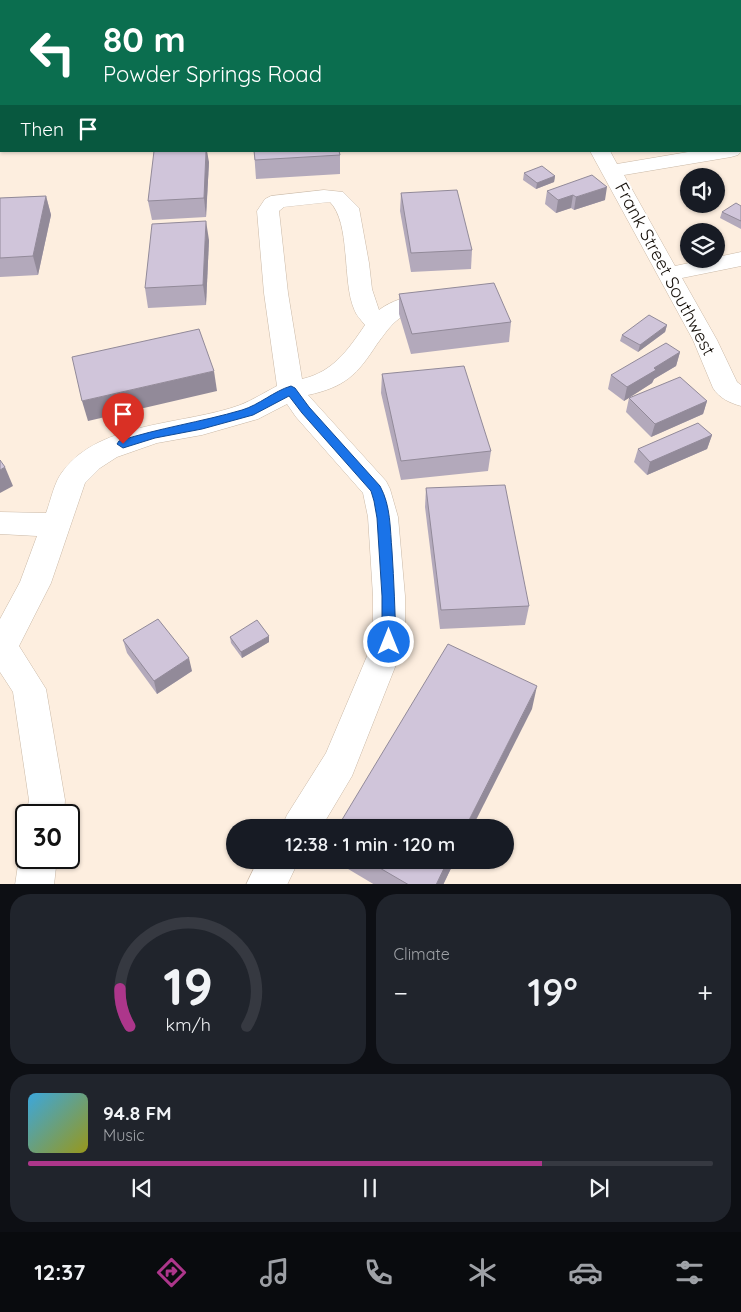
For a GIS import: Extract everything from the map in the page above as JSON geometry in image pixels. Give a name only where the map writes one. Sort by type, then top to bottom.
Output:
[{"type":"street","name":"Frank Street Southwest","points":[[601,152],[670,274],[733,392]]},
{"type":"street","points":[[612,171],[725,152]]},
{"type":"street","points":[[305,819],[339,764],[378,674],[389,642],[389,596],[384,518],[376,489],[306,410],[291,390],[276,293],[268,211],[272,204],[279,200],[336,196],[348,208],[358,263],[360,289],[366,310],[378,325]]},
{"type":"street","points":[[670,274],[741,259]]},
{"type":"street","points":[[46,804],[29,689],[1,647],[35,583],[73,478],[90,461],[107,450],[154,434],[202,425],[249,412],[291,390],[318,384],[339,374],[354,360],[378,325],[393,310],[403,305],[456,301]]},
{"type":"street","points":[[0,523],[55,524]]},
{"type":"street","points":[[34,884],[36,869]]},
{"type":"street","points":[[265,884],[274,869]]},
{"type":"building","points":[[154,152],[206,152],[204,198],[148,201]]},
{"type":"building","points":[[254,152],[339,152],[340,155],[255,160]]},
{"type":"building","points":[[542,166],[555,176],[537,183],[524,173]]},
{"type":"building","points":[[592,175],[607,187],[576,197],[573,195],[558,200],[547,191]]},
{"type":"building","points":[[457,190],[472,250],[411,253],[401,193]]},
{"type":"building","points":[[46,196],[33,256],[0,258],[0,198]]},
{"type":"building","points":[[736,203],[741,206],[741,221],[724,213],[725,210]]},
{"type":"building","points":[[206,221],[203,285],[145,288],[152,224]]},
{"type":"building","points":[[494,283],[511,322],[412,334],[399,294]]},
{"type":"building","points":[[649,315],[667,325],[640,345],[622,335]]},
{"type":"building","points":[[199,329],[214,371],[82,401],[72,357]]},
{"type":"building","points":[[666,343],[680,352],[654,368],[656,370],[627,387],[611,375]]},
{"type":"building","points":[[464,366],[491,451],[401,461],[382,374]]},
{"type":"building","points":[[680,377],[707,401],[655,424],[629,398]]},
{"type":"building","points":[[698,423],[712,435],[650,462],[638,449]]},
{"type":"building","points":[[0,460],[5,467],[0,470]]},
{"type":"building","points":[[505,485],[529,606],[441,610],[426,488]]},
{"type":"building","points":[[158,619],[189,658],[154,681],[123,640]]},
{"type":"building","points":[[257,620],[269,636],[241,652],[230,637]]},
{"type":"building","points":[[448,644],[537,686],[470,819],[342,819]]},
{"type":"building","points":[[381,869],[444,869],[436,884],[407,884]]},
{"type":"route","points":[[123,444],[154,434],[202,425],[249,412],[291,390],[306,410],[376,489],[384,518],[389,596],[389,642]]}]
